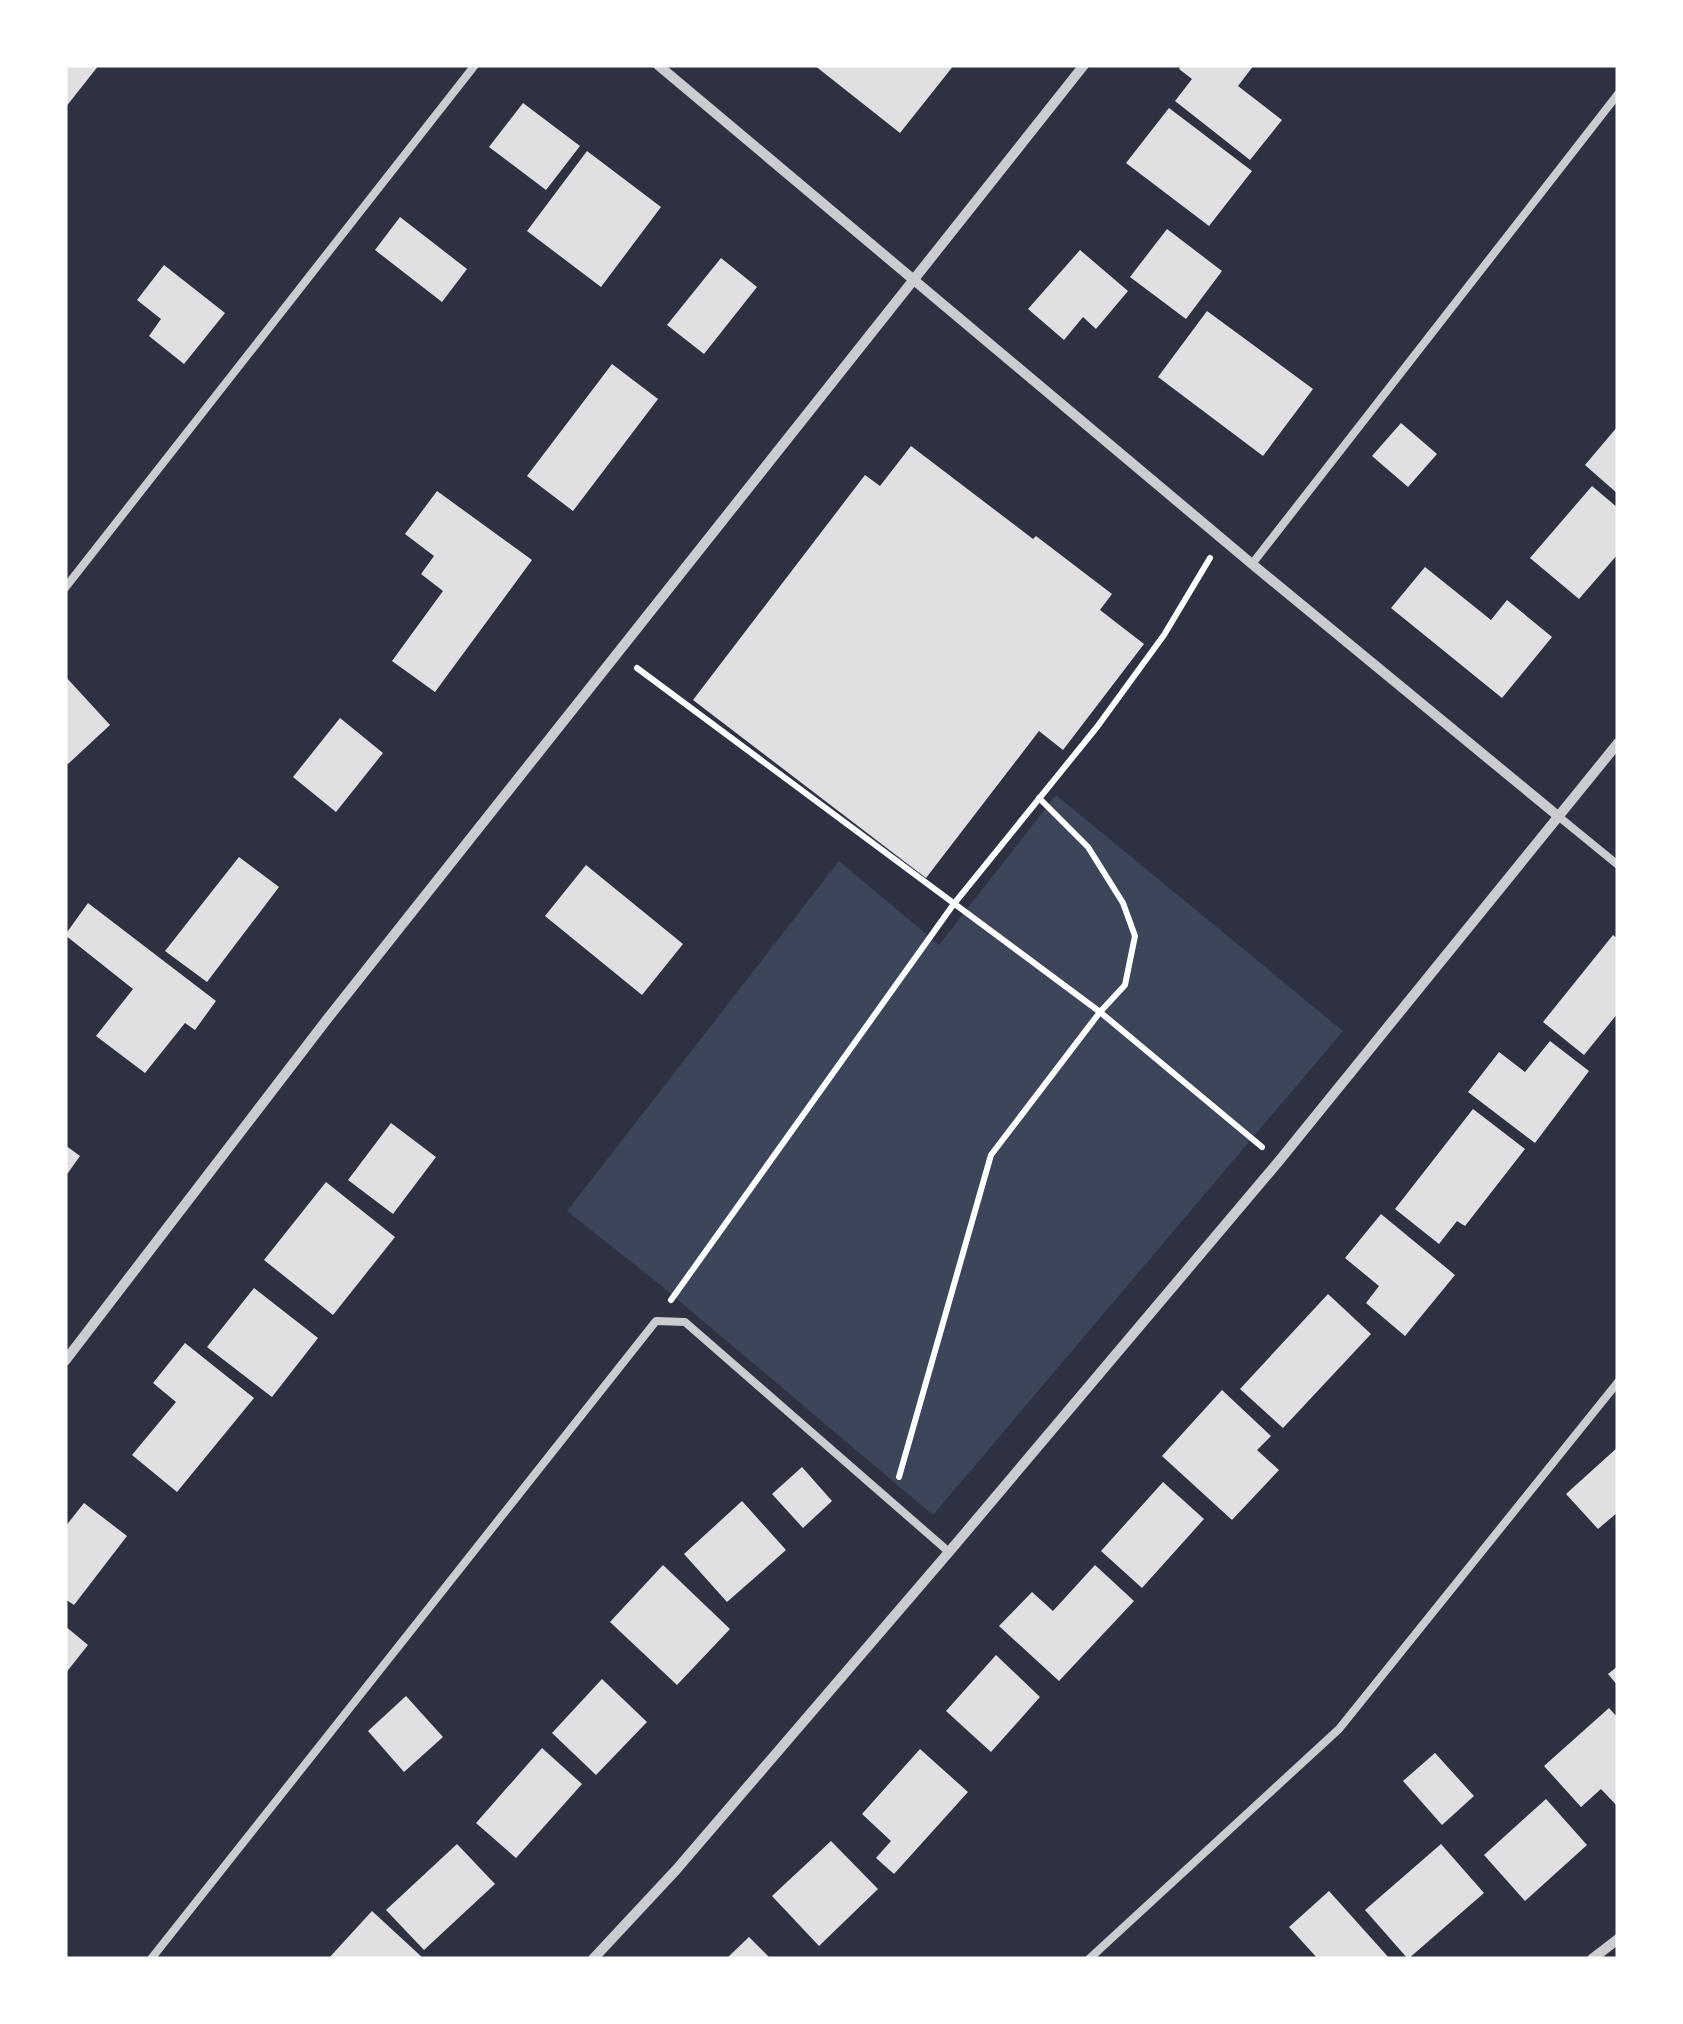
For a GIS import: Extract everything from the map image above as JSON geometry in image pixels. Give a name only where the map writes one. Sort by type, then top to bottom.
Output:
[{"type":"street","points":[[658,65],[1221,539],[1558,816]]},
{"type":"street","points":[[65,1362],[328,1018],[1084,65]]},
{"type":"street","points":[[593,1959],[676,1870],[1278,1161],[1618,743]]},
{"type":"street","points":[[1592,1959],[1618,1939]]},
{"type":"lane","points":[[65,588],[476,65]]},
{"type":"lane","points":[[1252,564],[1618,94]]},
{"type":"lane","points":[[1558,816],[1618,866]]},
{"type":"lane","points":[[151,1959],[656,1322],[686,1322],[948,1552]]},
{"type":"lane","points":[[1089,1959],[1338,1729],[1618,1382]]},
{"type":"path","points":[[656,1322],[953,905],[1098,728],[1164,635],[1221,539]]},
{"type":"path","points":[[617,653],[1100,1012],[1278,1161]]},
{"type":"path","points":[[891,1502],[991,1155],[1100,1012],[1125,986],[1135,936],[1123,903],[1088,847],[1039,797]]},
{"type":"shaded area","points":[[1056,795],[1343,1031],[933,1515],[567,1211],[839,861],[939,945]]},
{"type":"building","points":[[65,65],[99,65],[65,108]]},
{"type":"building","points":[[814,65],[954,65],[900,133]]},
{"type":"building","points":[[1182,65],[1254,65],[1238,86],[1282,120],[1250,160],[1175,101],[1192,79],[1179,69]]},
{"type":"building","points":[[523,103],[580,146],[546,190],[489,147]]},
{"type":"building","points":[[1169,108],[1252,171],[1209,226],[1126,163]]},
{"type":"building","points":[[587,151],[661,207],[601,287],[527,231]]},
{"type":"building","points":[[400,217],[467,269],[442,302],[375,250]]},
{"type":"building","points":[[1167,229],[1222,271],[1186,319],[1130,277]]},
{"type":"building","points":[[1080,250],[1128,291],[1096,329],[1083,317],[1064,340],[1028,309]]},
{"type":"building","points":[[721,258],[757,287],[704,354],[667,325]]},
{"type":"building","points":[[164,265],[225,313],[184,364],[149,336],[161,319],[137,300]]},
{"type":"building","points":[[1207,311],[1313,389],[1263,456],[1158,377]]},
{"type":"building","points":[[612,364],[658,399],[573,511],[527,476]]},
{"type":"building","points":[[1401,423],[1437,454],[1408,487],[1372,456]]},
{"type":"building","points":[[1618,426],[1618,494],[1585,465]]},
{"type":"building","points":[[911,446],[1112,594],[1100,610],[1144,644],[1063,750],[1039,731],[926,878],[693,700],[865,475],[880,486]]},
{"type":"building","points":[[1592,486],[1618,508],[1618,554],[1579,599],[1530,558]]},
{"type":"building","points":[[437,491],[532,560],[435,692],[392,661],[443,591],[421,574],[434,556],[405,534]]},
{"type":"building","points":[[1425,567],[1491,620],[1507,600],[1552,637],[1502,698],[1391,608]]},
{"type":"building","points":[[65,676],[110,725],[68,764],[65,761]]},
{"type":"building","points":[[340,718],[383,753],[336,812],[293,777]]},
{"type":"building","points":[[239,857],[279,887],[207,982],[165,951]]},
{"type":"building","points":[[586,865],[683,944],[642,995],[545,916]]},
{"type":"building","points":[[88,903],[216,1001],[195,1030],[185,1023],[145,1073],[96,1036],[133,989],[65,935]]},
{"type":"building","points":[[1613,935],[1618,939],[1618,1013],[1584,1055],[1543,1022]]},
{"type":"building","points":[[1550,1041],[1589,1071],[1535,1143],[1468,1092],[1499,1052],[1525,1072]]},
{"type":"building","points":[[1473,1109],[1525,1149],[1465,1226],[1457,1221],[1439,1244],[1395,1209]]},
{"type":"building","points":[[391,1123],[436,1157],[393,1214],[348,1180]]},
{"type":"building","points":[[65,1145],[80,1156],[65,1177]]},
{"type":"building","points":[[326,1182],[395,1237],[333,1315],[264,1260]]},
{"type":"building","points":[[1381,1214],[1455,1275],[1405,1336],[1366,1303],[1379,1286],[1345,1258]]},
{"type":"building","points":[[254,1288],[318,1338],[272,1397],[207,1347]]},
{"type":"building","points":[[1328,1294],[1371,1334],[1283,1428],[1240,1389]]},
{"type":"building","points":[[185,1343],[254,1398],[177,1492],[132,1455],[176,1402],[153,1383]]},
{"type":"building","points":[[1222,1390],[1271,1436],[1257,1450],[1279,1470],[1232,1520],[1162,1456]]},
{"type":"building","points":[[1618,1447],[1618,1512],[1598,1529],[1566,1494]]},
{"type":"building","points":[[802,1467],[832,1501],[803,1528],[772,1494]]},
{"type":"building","points":[[1163,1482],[1204,1519],[1142,1588],[1101,1551]]},
{"type":"building","points":[[742,1501],[786,1550],[727,1602],[684,1554]]},
{"type":"building","points":[[84,1503],[127,1536],[74,1605],[65,1599],[65,1527]]},
{"type":"building","points":[[663,1565],[730,1629],[677,1685],[610,1622]]},
{"type":"building","points":[[1095,1565],[1134,1601],[1059,1681],[999,1626],[1032,1592],[1053,1611]]},
{"type":"building","points":[[65,1626],[88,1645],[65,1674]]},
{"type":"building","points":[[996,1655],[1040,1697],[991,1752],[946,1711]]},
{"type":"building","points":[[1618,1666],[1618,1686],[1608,1674]]},
{"type":"building","points":[[602,1679],[647,1722],[596,1775],[552,1733]]},
{"type":"building","points":[[406,1696],[443,1737],[404,1772],[368,1731]]},
{"type":"building","points":[[1609,1708],[1618,1718],[1618,1807],[1601,1789],[1581,1807],[1544,1766]]},
{"type":"building","points":[[542,1748],[582,1784],[516,1858],[476,1823]]},
{"type":"building","points":[[920,1749],[968,1792],[894,1874],[876,1858],[891,1841],[862,1814]]},
{"type":"building","points":[[1435,1753],[1474,1796],[1442,1825],[1403,1781]]},
{"type":"building","points":[[1546,1799],[1587,1845],[1525,1901],[1484,1855]]},
{"type":"building","points":[[831,1841],[878,1889],[819,1946],[772,1896]]},
{"type":"building","points":[[457,1844],[495,1884],[424,1950],[386,1910]]},
{"type":"building","points":[[1441,1844],[1484,1893],[1408,1959],[1365,1910]]},
{"type":"building","points":[[1329,1891],[1390,1959],[1318,1959],[1289,1927]]},
{"type":"building","points":[[372,1911],[424,1959],[328,1959]]},
{"type":"building","points":[[749,1937],[771,1959],[726,1959]]}]
